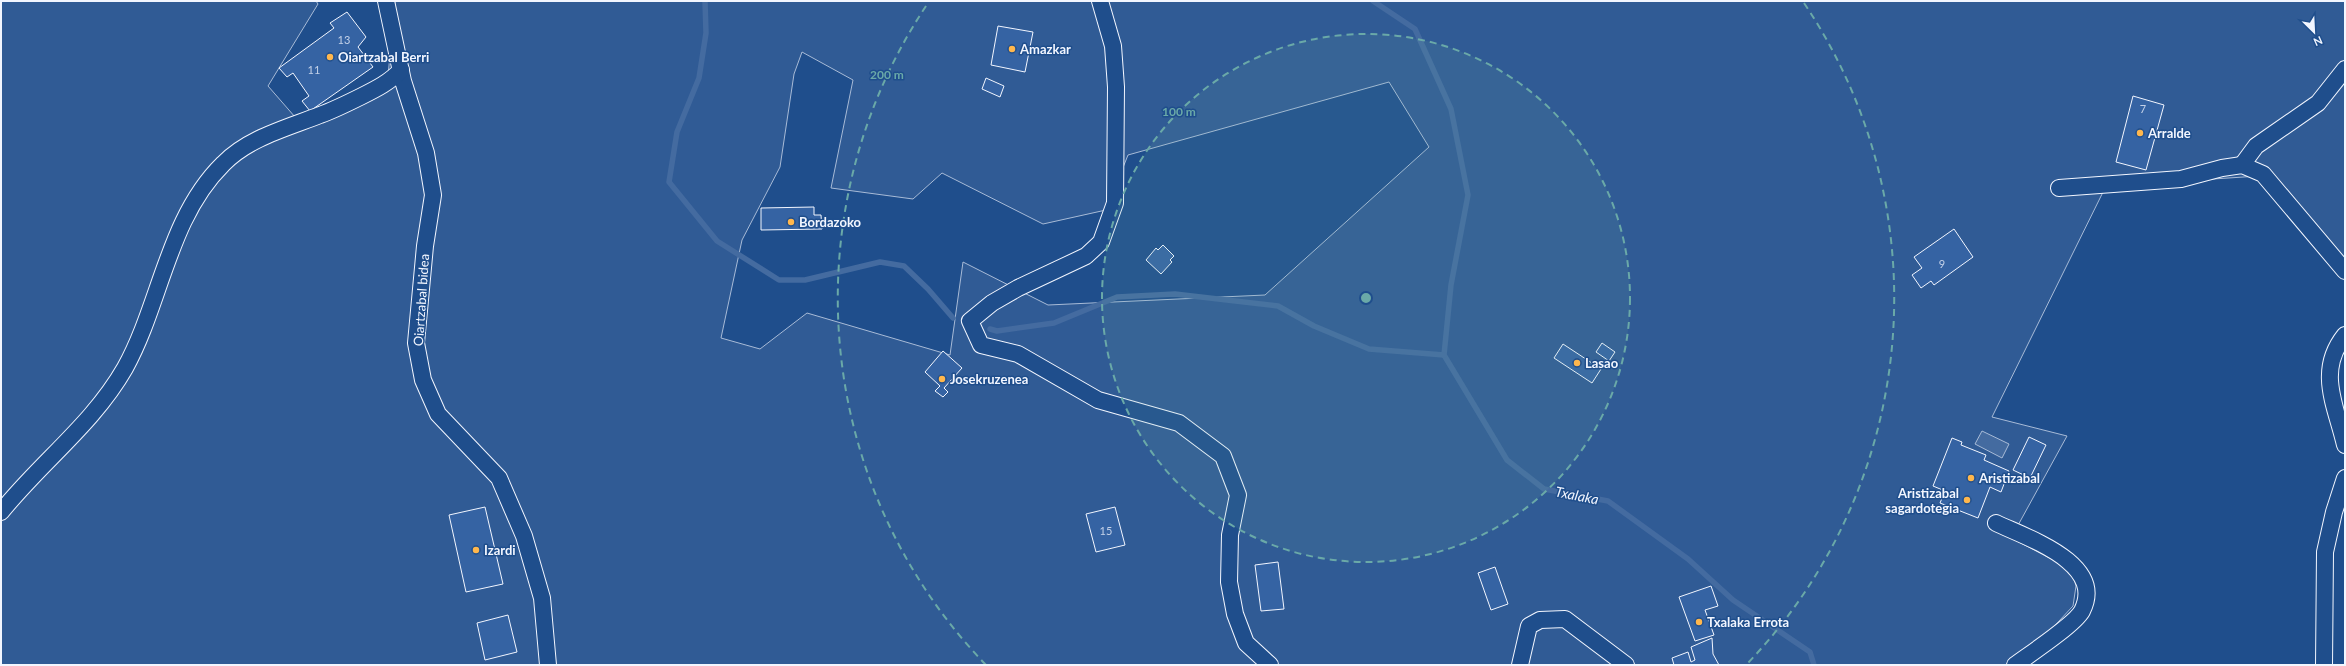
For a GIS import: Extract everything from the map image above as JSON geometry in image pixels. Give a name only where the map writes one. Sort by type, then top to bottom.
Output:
[{"type":"street","name":"Oiartzabal bidea","points":[[386,1],[401,70],[426,153],[433,195],[425,246],[416,343],[423,380],[438,414],[499,478],[524,536],[542,598],[548,665]]},
{"type":"street","points":[[1100,1],[1113,46],[1116,87],[1115,203],[1100,242],[1086,256],[1018,288],[992,303],[970,321],[981,345],[1018,354],[1098,400],[1179,422],[1222,456],[1238,495],[1230,535],[1229,582],[1235,614],[1246,643],[1270,665]]},
{"type":"street","points":[[2242,166],[2256,146],[2318,102],[2345,69]]},
{"type":"street","points":[[1,512],[17,492],[89,420],[124,369],[134,350],[189,212],[209,179],[222,164],[244,147],[356,99],[384,84],[401,70]]},
{"type":"street","points":[[2059,188],[2181,178],[2222,168],[2242,166],[2263,174],[2345,271]]},
{"type":"street","points":[[2345,335],[2334,348],[2330,371],[2332,404],[2345,445]]},
{"type":"street","points":[[2324,665],[2325,552],[2334,512],[2345,478]]},
{"type":"street","points":[[1996,523],[2062,555],[2080,571],[2086,592],[2082,611],[2053,638],[2016,665]]},
{"type":"street","points":[[1520,665],[1529,626],[1540,620],[1565,619],[1626,665]]},
{"type":"shaded area","points":[[1,1],[316,1],[318,4],[268,86],[302,125],[387,87],[395,1],[2345,1],[2345,266],[2259,176],[2106,186],[1992,417],[2067,436],[2011,538],[2071,569],[2076,586],[2073,606],[2018,665],[1,665]],"holes":[[[802,52],[853,80],[831,188],[913,199],[942,173],[1043,224],[1106,210],[1128,155],[1389,82],[1429,147],[1265,295],[1048,305],[963,262],[950,355],[807,313],[760,349],[721,338],[742,240],[780,167],[794,74]]]},
{"type":"shaded area","points":[[1982,431],[2009,444],[2002,458],[1975,444]]},
{"type":"building","name":"Oiartzabal Berri","points":[[347,12],[366,37],[358,47],[373,67],[310,111],[302,101],[309,96],[293,73],[287,77],[279,68],[334,28],[330,23]]},
{"type":"building","name":"Amazkar","points":[[998,26],[1033,32],[1025,72],[991,65]]},
{"type":"building","points":[[986,78],[1004,86],[1000,97],[982,89]]},
{"type":"building","name":"Arralde","points":[[2133,96],[2164,105],[2146,170],[2116,162]]},
{"type":"building","name":"Bordazoko","points":[[814,207],[814,215],[821,215],[822,229],[761,230],[761,208]]},
{"type":"building","points":[[1954,229],[1973,257],[1934,285],[1931,281],[1921,288],[1912,275],[1922,268],[1914,257]]},
{"type":"building","points":[[1163,245],[1174,256],[1170,260],[1172,262],[1161,274],[1146,260],[1156,248],[1158,250]]},
{"type":"building","points":[[1602,343],[1615,352],[1609,361],[1596,352]]},
{"type":"building","name":"Lasao","points":[[1563,344],[1601,369],[1592,383],[1554,358]]},
{"type":"building","name":"Josekruzenea","points":[[943,351],[962,368],[944,388],[948,392],[943,397],[935,391],[940,386],[925,372]]},
{"type":"building","points":[[2029,437],[2046,445],[2030,478],[2013,470]]},
{"type":"building","name":"Aristizabal","points":[[1952,438],[1962,442],[1961,445],[1986,455],[1984,460],[2009,471],[2001,492],[1990,487],[1978,518],[1940,503],[1945,491],[1933,486]]},
{"type":"building","name":"Izardi","points":[[485,507],[503,584],[466,592],[449,515]]},
{"type":"building","points":[[1115,507],[1125,545],[1096,552],[1086,514]]},
{"type":"building","points":[[1278,562],[1284,609],[1261,611],[1255,565]]},
{"type":"building","points":[[1495,567],[1508,604],[1491,610],[1478,573]]},
{"type":"building","name":"Txalaka Errota","points":[[1711,586],[1718,606],[1705,610],[1714,635],[1695,641],[1679,597]]},
{"type":"building","points":[[508,615],[517,652],[485,660],[477,623]]},
{"type":"building","points":[[1712,638],[1713,654],[1719,665],[1674,665],[1672,658],[1688,652],[1691,662],[1695,660],[1691,647]]},
{"type":"waterway","points":[[705,1],[706,33],[699,78],[677,132],[669,182],[717,241],[779,280],[805,280],[880,262],[904,266],[928,289],[953,318]]},
{"type":"waterway","name":"Txalaka","points":[[1373,1],[1415,29],[1451,109],[1468,195],[1451,285],[1444,355],[1507,460],[1544,489],[1608,501],[1688,559],[1733,600],[1810,652],[1814,665]]},
{"type":"waterway","points":[[990,329],[997,331],[1054,323],[1117,297],[1175,294],[1278,306],[1314,326],[1369,349],[1444,355]]},
{"type":"place","name":"Amazkar","points":[[1012,49]]},
{"type":"place","name":"Oiartzabal Berri","points":[[330,57]]},
{"type":"place","name":"Arralde","points":[[2140,133]]},
{"type":"place","name":"Bordazoko","points":[[791,222]]},
{"type":"place","name":"Lasao","points":[[1577,363]]},
{"type":"place","name":"Josekruzenea","points":[[942,379]]},
{"type":"place","name":"Aristizabal","points":[[1971,478]]},
{"type":"place","name":"Aristizabal sagardotegia","points":[[1967,500]]},
{"type":"place","name":"Izardi","points":[[476,550]]},
{"type":"place","name":"Txalaka Errota","points":[[1699,622]]}]
